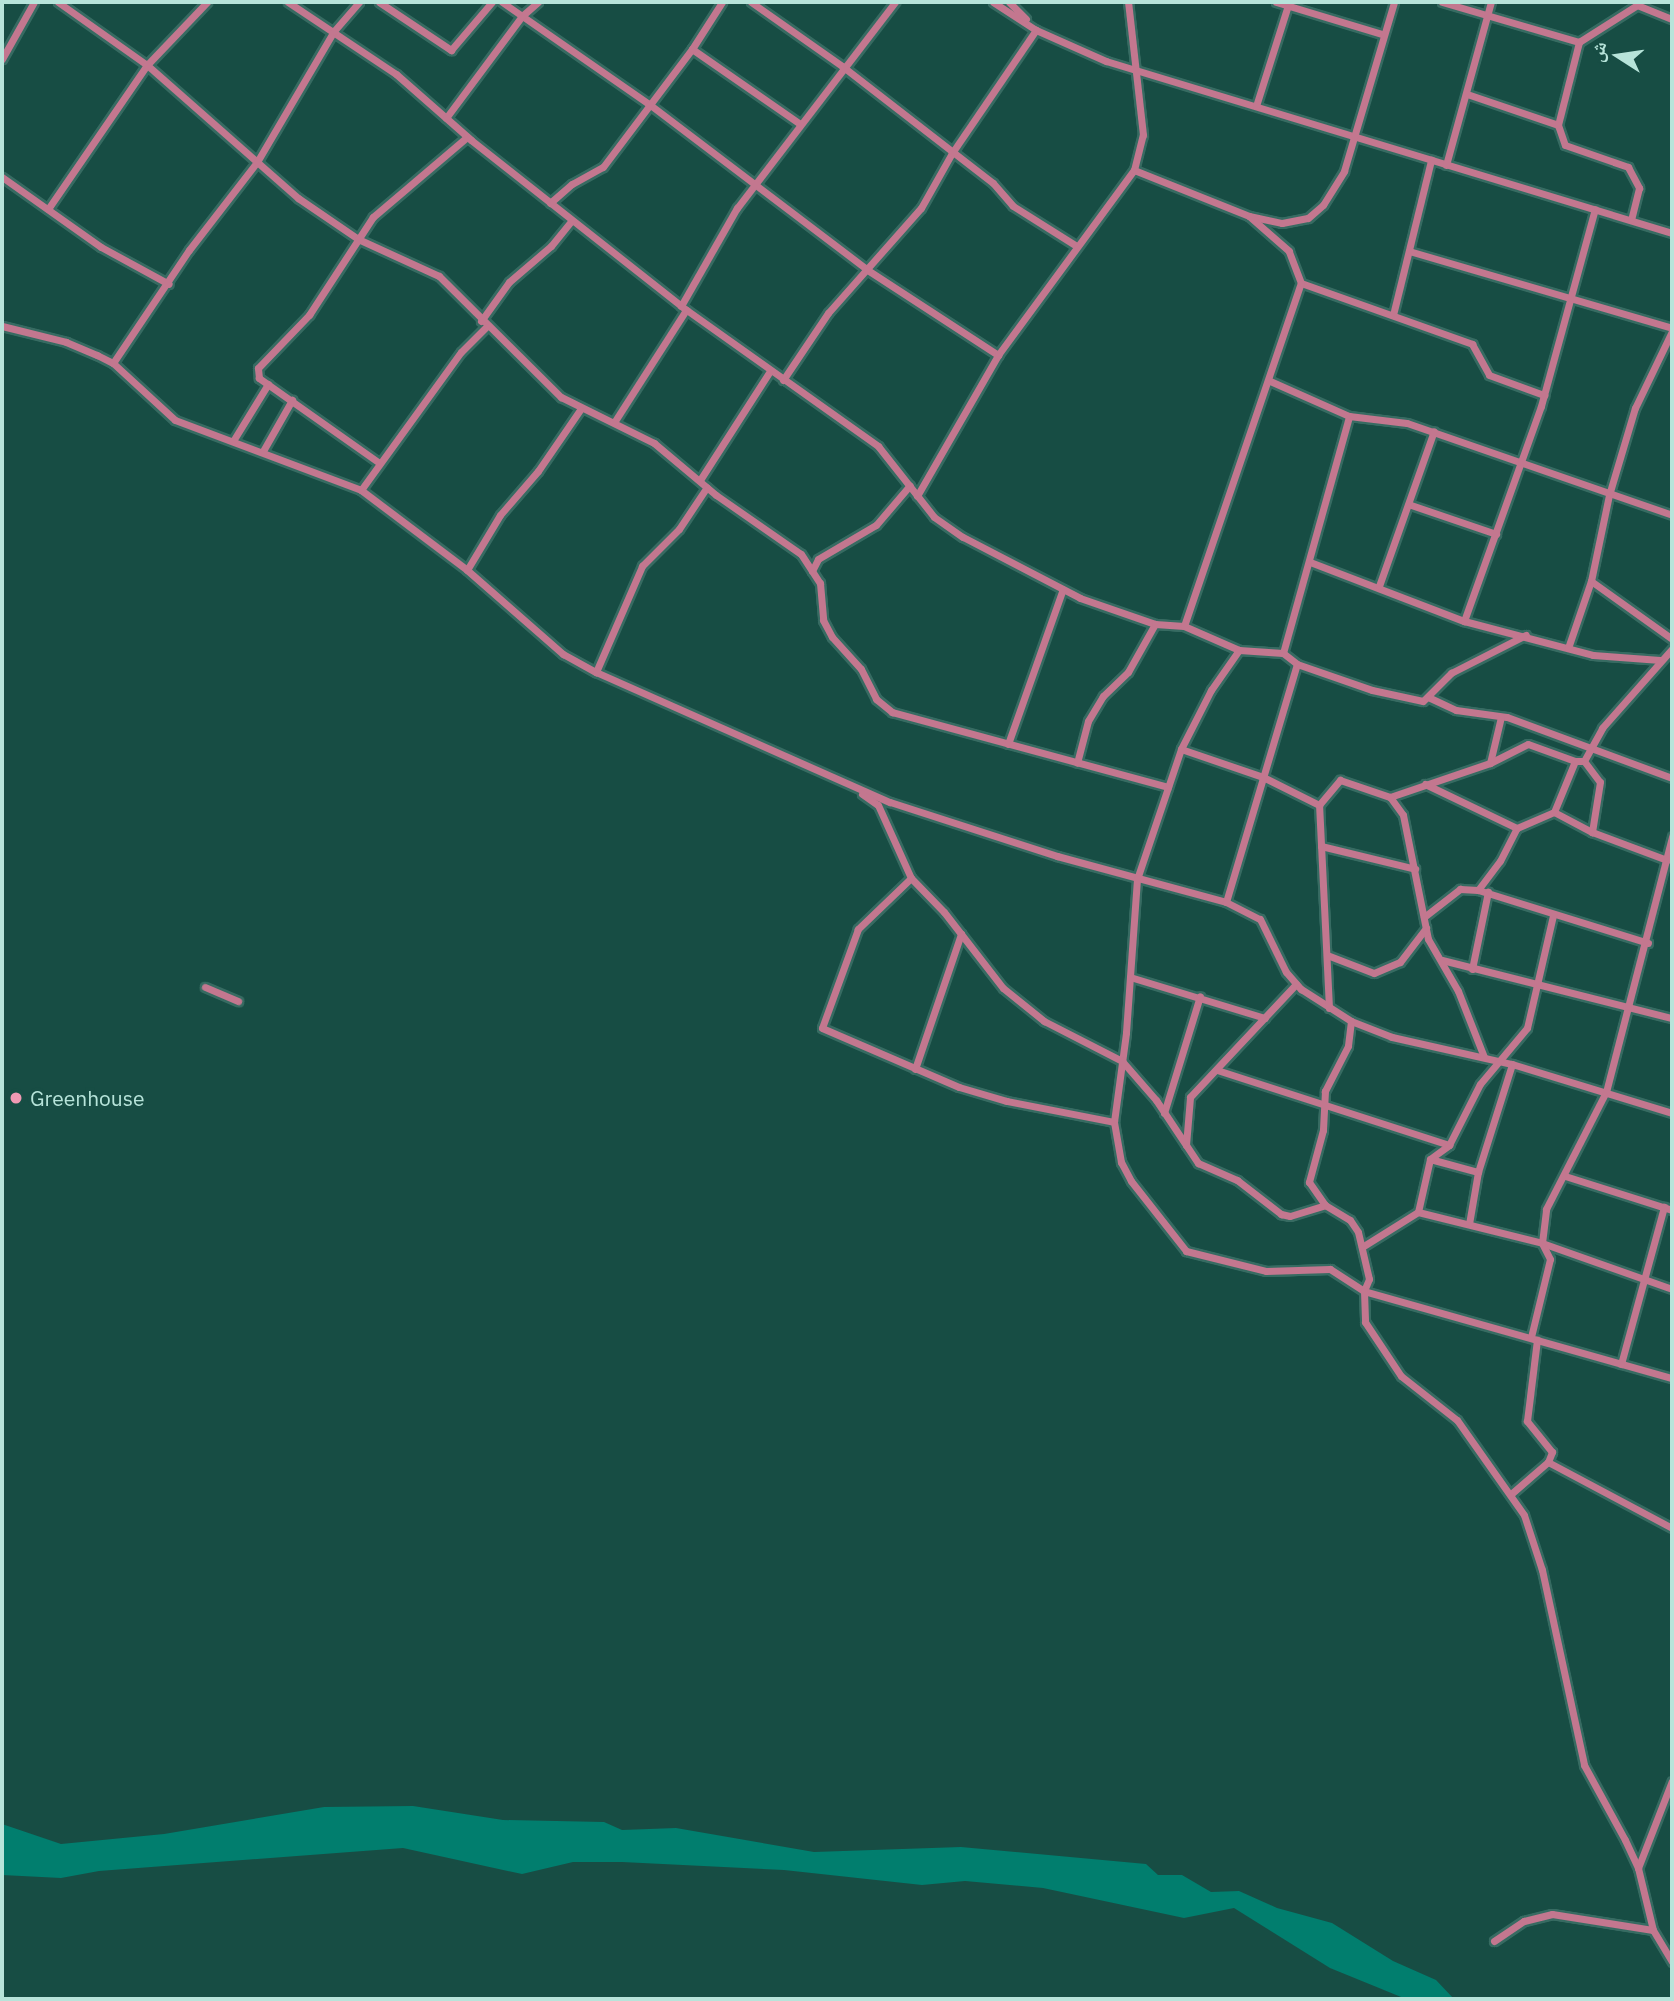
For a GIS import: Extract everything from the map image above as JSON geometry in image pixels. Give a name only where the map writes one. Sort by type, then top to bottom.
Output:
[{"type":"street","points":[[2,60],[34,2]]},
{"type":"street","points":[[58,2],[147,65],[257,162],[358,239],[433,272],[483,324],[580,410],[615,421],[654,443],[706,487],[801,554],[820,583],[823,620],[861,668],[876,699],[909,719],[1168,787]]},
{"type":"street","points":[[48,209],[147,65],[207,2]]},
{"type":"street","points":[[288,2],[396,74],[467,136],[684,308],[878,446],[934,517],[963,537],[1063,589],[1156,624],[1184,626],[1239,650],[1283,653],[1297,664],[1372,690],[1423,701],[1451,673],[1525,635]]},
{"type":"street","points":[[113,363],[169,284],[195,241],[257,162],[334,31],[359,2]]},
{"type":"street","points":[[379,2],[451,50],[492,2]]},
{"type":"street","points":[[502,2],[649,104],[752,186],[866,270],[998,355]]},
{"type":"street","points":[[446,118],[522,16],[538,2]]},
{"type":"street","points":[[551,203],[572,184],[603,167],[692,49],[722,2]]},
{"type":"street","points":[[751,2],[842,66],[993,183],[1013,206],[1075,245]]},
{"type":"street","points":[[615,421],[684,308],[752,186],[842,66],[895,2]]},
{"type":"street","points":[[993,2],[1036,30],[1135,69],[1672,233]]},
{"type":"street","points":[[1009,2],[1036,30]]},
{"type":"street","points":[[917,496],[998,355],[1075,245],[1134,170],[1143,135],[1128,2]]},
{"type":"street","points":[[1276,2],[1382,34]]},
{"type":"street","points":[[1134,170],[1249,216],[1282,223],[1308,218],[1323,205],[1344,170],[1382,34],[1394,2]]},
{"type":"street","points":[[1442,2],[1579,42]]},
{"type":"street","points":[[1446,165],[1491,2]]},
{"type":"street","points":[[1626,2],[1672,19]]},
{"type":"street","points":[[1631,220],[1639,188],[1629,167],[1564,145],[1558,125],[1579,42],[1637,4]]},
{"type":"street","points":[[1256,106],[1289,5]]},
{"type":"street","points":[[783,380],[828,313],[921,208],[952,153],[1036,30]]},
{"type":"street","points":[[692,49],[799,123]]},
{"type":"street","points":[[1467,94],[1558,125]]},
{"type":"street","points":[[377,463],[259,378],[258,368],[309,315],[373,218],[467,136]]},
{"type":"street","points":[[1393,315],[1431,160]]},
{"type":"street","points":[[2,177],[101,247],[169,284]]},
{"type":"street","points":[[1464,621],[1544,395],[1595,209]]},
{"type":"street","points":[[1184,626],[1270,381],[1301,283],[1289,251],[1249,216]]},
{"type":"street","points":[[361,490],[377,463],[483,324],[509,282],[551,246],[572,220]]},
{"type":"street","points":[[1409,251],[1672,329],[1634,408],[1609,495],[1591,581],[1568,648]]},
{"type":"street","points":[[1301,283],[1472,344],[1489,375],[1544,395]]},
{"type":"street","points":[[2,326],[66,342],[113,363],[175,420],[361,490],[467,570],[564,654],[596,672],[890,802],[1136,879],[1226,902],[1260,919],[1296,984],[1351,1021],[1392,1037],[1512,1064],[1672,1113]]},
{"type":"street","points":[[700,480],[770,371]]},
{"type":"street","points":[[1270,381],[1349,415],[1407,422],[1672,515]]},
{"type":"street","points":[[233,441],[268,384]]},
{"type":"street","points":[[263,451],[292,400]]},
{"type":"street","points":[[467,570],[499,516],[538,471],[580,410]]},
{"type":"street","points":[[1283,653],[1310,562],[1322,502],[1349,415]]},
{"type":"street","points":[[1379,586],[1411,505],[1434,431]]},
{"type":"street","points":[[812,571],[818,559],[876,525],[909,485]]},
{"type":"street","points":[[596,672],[642,566],[680,529],[706,487]]},
{"type":"street","points":[[1411,505],[1496,534]]},
{"type":"street","points":[[1310,562],[1379,586],[1464,621],[1618,659],[1660,660]]},
{"type":"street","points":[[1591,581],[1672,639]]},
{"type":"street","points":[[1008,744],[1063,589]]},
{"type":"street","points":[[1077,763],[1088,721],[1103,696],[1128,672],[1156,624]]},
{"type":"street","points":[[1478,890],[1500,861],[1517,828],[1554,811],[1586,750],[1672,649]]},
{"type":"street","points":[[1239,650],[1211,690],[1181,750],[1136,879],[1130,977],[1114,1122],[1126,1171],[1186,1251],[1266,1271],[1330,1269],[1364,1291],[1672,1378]]},
{"type":"street","points":[[1226,902],[1297,664]]},
{"type":"street","points":[[1428,697],[1456,710],[1501,717],[1535,728],[1586,750],[1672,778]]},
{"type":"street","points":[[1490,763],[1501,717]]},
{"type":"street","points":[[1390,797],[1424,783],[1490,763],[1528,744],[1535,728]]},
{"type":"street","points":[[1528,744],[1579,761],[1600,782],[1592,832]]},
{"type":"street","points":[[1181,750],[1263,777],[1319,805]]},
{"type":"street","points":[[1329,1008],[1319,805],[1340,780],[1390,797],[1403,815],[1426,928],[1484,1057]]},
{"type":"street","points":[[1424,783],[1517,828]]},
{"type":"street","points":[[847,784],[878,805],[911,878],[1021,1004],[1044,1021],[1122,1061],[1164,1113],[1198,1163],[1237,1180],[1281,1214],[1290,1216],[1325,1205]]},
{"type":"street","points":[[1554,811],[1592,832],[1667,860]]},
{"type":"street","points":[[1511,1494],[1548,1462],[1551,1448],[1527,1421],[1534,1339],[1550,1259],[1542,1243],[1546,1209],[1606,1092],[1648,943],[1672,836]]},
{"type":"street","points":[[1321,846],[1415,869]]},
{"type":"street","points":[[911,878],[858,929],[822,1028],[915,1069],[1007,1101],[1114,1122]]},
{"type":"street","points":[[1424,917],[1460,889],[1478,890],[1648,943]]},
{"type":"street","points":[[1472,969],[1488,892]]},
{"type":"street","points":[[1362,1247],[1418,1212],[1430,1159],[1449,1145],[1480,1084],[1502,1063],[1527,1028],[1553,915]]},
{"type":"street","points":[[1327,956],[1374,973],[1400,962],[1426,928]]},
{"type":"street","points":[[915,1069],[961,934]]},
{"type":"street","points":[[1442,960],[1630,1004],[1672,1018]]},
{"type":"street","points":[[1130,977],[1200,996],[1265,1018]]},
{"type":"street","points":[[1186,1145],[1190,1097],[1296,984]]},
{"type":"street","points":[[205,987],[239,1001]]},
{"type":"street","points":[[1164,1113],[1200,996]]},
{"type":"street","points":[[1351,1021],[1348,1046],[1330,1077],[1323,1103],[1323,1130],[1309,1182],[1325,1205],[1350,1220],[1362,1247],[1369,1279],[1364,1291],[1365,1322],[1401,1376],[1457,1420],[1487,1467],[1511,1494],[1524,1515],[1542,1570],[1584,1765],[1638,1868],[1653,1930],[1672,1962]]},
{"type":"street","points":[[1469,1224],[1478,1172],[1512,1064]]},
{"type":"street","points":[[1217,1070],[1449,1145]]},
{"type":"street","points":[[1430,1159],[1478,1172]]},
{"type":"street","points":[[1565,1176],[1672,1210]]},
{"type":"street","points":[[1620,1363],[1664,1207]]},
{"type":"street","points":[[1418,1212],[1542,1243],[1672,1289]]},
{"type":"street","points":[[1548,1462],[1672,1528]]},
{"type":"street","points":[[1638,1868],[1672,1782]]},
{"type":"street","points":[[1494,1941],[1524,1921],[1552,1914],[1653,1930]]},
{"type":"shaded area","points":[[413,1806],[503,1820],[604,1822],[622,1830],[676,1828],[814,1852],[961,1847],[1146,1864],[1158,1875],[1182,1875],[1211,1892],[1239,1891],[1277,1908],[1332,1923],[1393,1961],[1436,1980],[1454,1999],[1406,1999],[1330,1968],[1234,1908],[1184,1918],[1043,1888],[965,1881],[922,1885],[784,1870],[622,1862],[573,1862],[522,1874],[403,1848],[99,1871],[61,1878],[2,1875],[2,1824],[61,1844],[164,1834],[324,1807]]},
{"type":"place","name":"Greenhouse","points":[[16,1098]]}]
